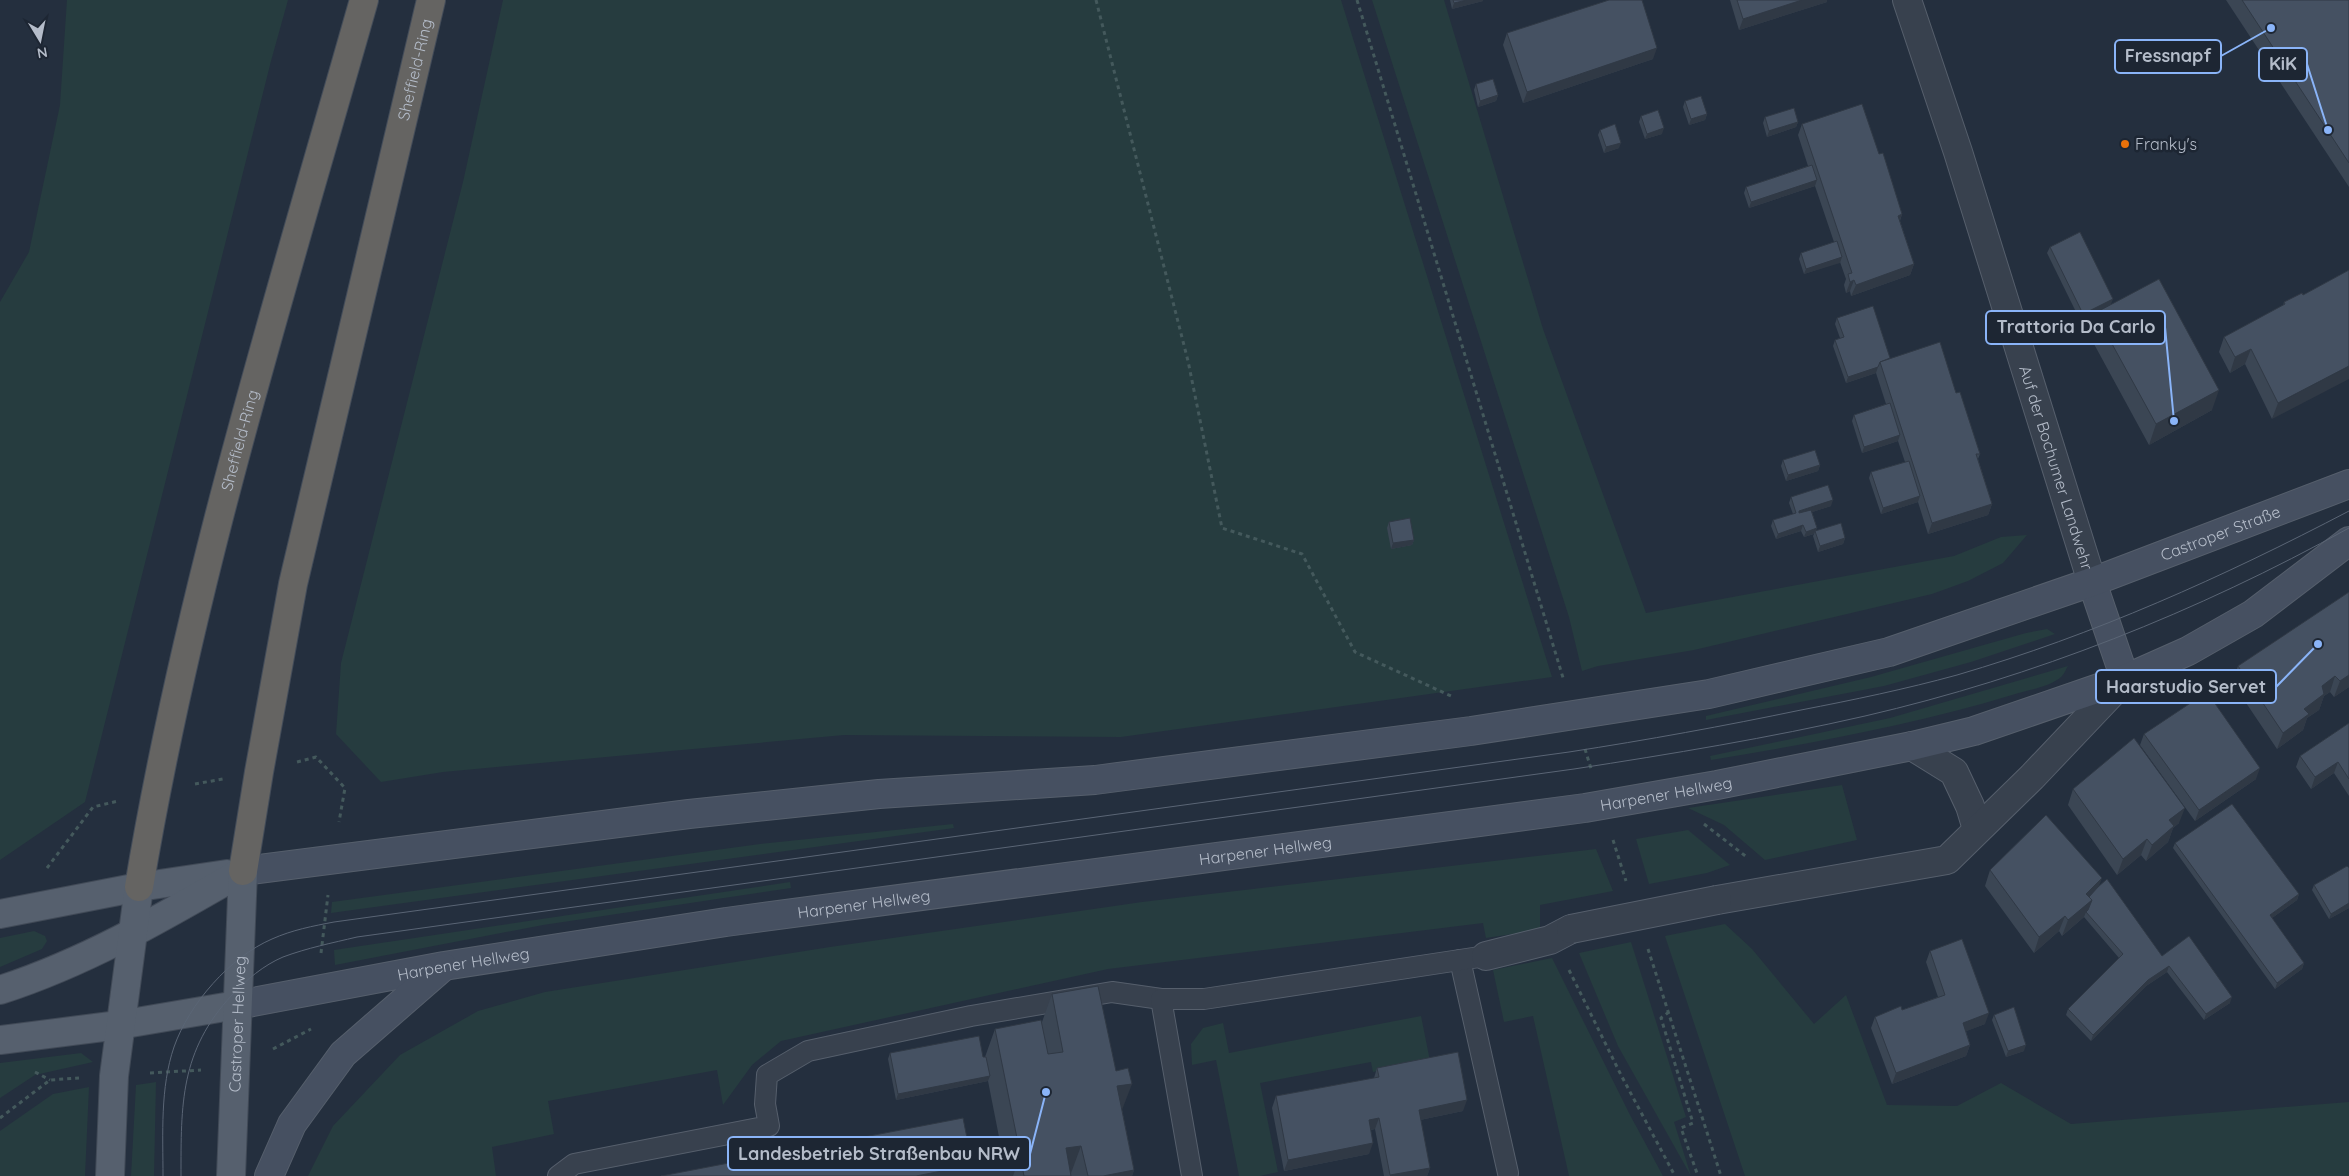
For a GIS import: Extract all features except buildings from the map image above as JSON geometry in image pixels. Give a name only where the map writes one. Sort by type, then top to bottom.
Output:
[{"type":"highway","name":"Sheffield-Ring","points":[[139,887],[155,792],[190,634],[233,467],[364,0]]},
{"type":"highway","name":"Sheffield-Ring","points":[[243,872],[293,584],[431,0]]},
{"type":"main road","name":"Castroper Straße","points":[[2092,582],[2349,484]]},
{"type":"main road","points":[[1912,746],[1974,731],[2125,679],[2188,651],[2253,614],[2349,541]]},
{"type":"main road","points":[[7,913],[139,887],[333,858],[689,814],[878,794],[1095,780],[1560,718],[1709,694],[1889,652],[2092,582]]},
{"type":"main road","name":"Auf der Bochumer Landwehr","points":[[2092,582],[2125,679]]},
{"type":"main road","name":"Harpener Hellweg","points":[[0,1040],[119,1025],[316,992],[444,966],[746,920],[1584,808],[1912,746]]},
{"type":"main road","points":[[0,990],[33,979],[133,935],[243,872]]},
{"type":"main road","name":"Castroper Hellweg","points":[[231,1176],[243,872]]},
{"type":"main road","points":[[110,1176],[114,1076],[119,1025],[139,887]]},
{"type":"main road","points":[[268,1176],[292,1124],[343,1054],[444,966]]},
{"type":"street","name":"Auf der Bochumer Landwehr","points":[[1907,0],[1961,162],[2092,582]]},
{"type":"street","points":[[1473,958],[1561,935],[1717,900],[1947,860],[2032,777],[2125,679]]},
{"type":"street","points":[[1912,746],[1954,772],[1970,806],[1977,829]]},
{"type":"lane","points":[[558,1176],[574,1164],[769,1126],[765,1104],[767,1074],[808,1051],[971,1016],[1112,992],[1161,999],[1204,999],[1473,958],[1508,1173]]},
{"type":"lane","points":[[1161,999],[1192,1176]]},
{"type":"path","points":[[1096,0],[1188,361],[1222,528],[1302,554],[1355,652],[1461,701],[1472,731]]},
{"type":"path","points":[[1356,0],[1566,689]]},
{"type":"path","points":[[1584,746],[1593,774]]},
{"type":"path","points":[[0,1118],[50,1080],[235,1068],[312,1029],[333,858],[344,788],[316,757],[259,772],[155,792],[93,807],[7,913]]},
{"type":"path","points":[[1665,794],[1786,888]]},
{"type":"path","points":[[1610,830],[1616,849]]},
{"type":"path","points":[[1561,935],[1572,974],[1621,1075],[1675,1176]]},
{"type":"path","points":[[1698,1176],[1681,1128],[1694,1124],[1661,1018],[1669,1012],[1721,1176]]},
{"type":"green space","points":[[67,0],[288,0],[271,61],[85,802],[0,860],[0,302],[29,252],[60,105]]},
{"type":"green space","points":[[503,0],[1341,0],[1552,677],[1121,737],[844,735],[443,772],[381,782],[336,734],[341,663],[463,182]]},
{"type":"green space","points":[[1372,0],[1444,0],[1543,329],[1646,613],[1954,556],[2001,537],[2027,535],[2003,563],[1968,581],[1932,594],[1694,650],[1598,666],[1582,671],[1569,617]]},
{"type":"green space","points":[[2047,629],[2055,634],[1971,662],[1884,686],[1706,720],[1706,716],[1871,677],[2026,633]]},
{"type":"green space","points":[[2068,666],[2062,676],[2052,683],[1975,706],[1863,732],[1711,760],[1710,756],[1890,718]]},
{"type":"green space","points":[[1842,785],[1857,840],[1765,860],[1724,825],[1688,808]]},
{"type":"green space","points":[[953,824],[954,828],[331,913],[332,902],[760,844]]},
{"type":"green space","points":[[1688,830],[1730,865],[1707,873],[1649,884],[1636,839]]},
{"type":"green space","points":[[1596,849],[1613,891],[1540,905],[1540,930],[1486,938],[1483,923],[1108,969],[781,1041],[752,1065],[723,1105],[717,1070],[548,1101],[554,1134],[492,1147],[496,1176],[308,1176],[333,1126],[400,1055],[478,1011],[545,992],[830,947],[1142,902]]},
{"type":"green space","points":[[790,882],[791,888],[543,925],[335,965],[334,950]]},
{"type":"green space","points":[[1725,924],[1752,949],[1814,1024],[1846,995],[1887,1105],[1957,1106],[2001,1083],[2071,1124],[2349,1102],[2349,1176],[1745,1176],[1665,936]]},
{"type":"green space","points":[[34,931],[45,936],[47,941],[42,949],[0,967],[0,938]]},
{"type":"green space","points":[[1631,942],[1686,1117],[1674,1122],[1691,1176],[1618,1046],[1579,953]]},
{"type":"green space","points":[[1552,958],[1630,1115],[1663,1176],[1569,1176],[1533,1016],[1504,1022],[1493,970]]},
{"type":"green space","points":[[1421,1016],[1430,1061],[1373,1072],[1371,1062],[1260,1083],[1278,1172],[1260,1176],[1239,1176],[1216,1060],[1192,1065],[1191,1044],[1203,1028],[1223,1023],[1229,1053]]},
{"type":"green space","points":[[81,1053],[93,1062],[35,1075],[0,1098],[0,1063]]},
{"type":"green space","points":[[156,1082],[154,1176],[131,1176],[136,1085]]},
{"type":"green space","points":[[89,1087],[85,1176],[0,1176],[0,1131],[53,1094]]},
{"type":"tram line","points":[[163,1176],[164,1095],[174,1047],[181,1031],[201,999],[226,970],[256,947],[295,931],[334,922],[1569,752],[1743,722],[1899,690],[1957,675],[2058,642],[2157,603],[2206,581],[2349,511]]},
{"type":"tram line","points":[[181,1176],[183,1102],[193,1058],[202,1037],[215,1016],[249,978],[276,960],[301,951],[357,937],[1574,769],[1720,745],[1829,724],[1928,700],[2052,662],[2174,614],[2291,559],[2349,528]]},
{"type":"place","name":"Fressnapf","points":[[2271,28]]},
{"type":"place","name":"KiK","points":[[2328,130]]},
{"type":"place","name":"Franky's","points":[[2125,144]]},
{"type":"place","name":"Trattoria Da Carlo","points":[[2174,421]]},
{"type":"place","name":"Haarstudio Servet","points":[[2318,644]]},
{"type":"place","name":"Landesbetrieb Straßenbau NRW","points":[[1046,1092]]}]
